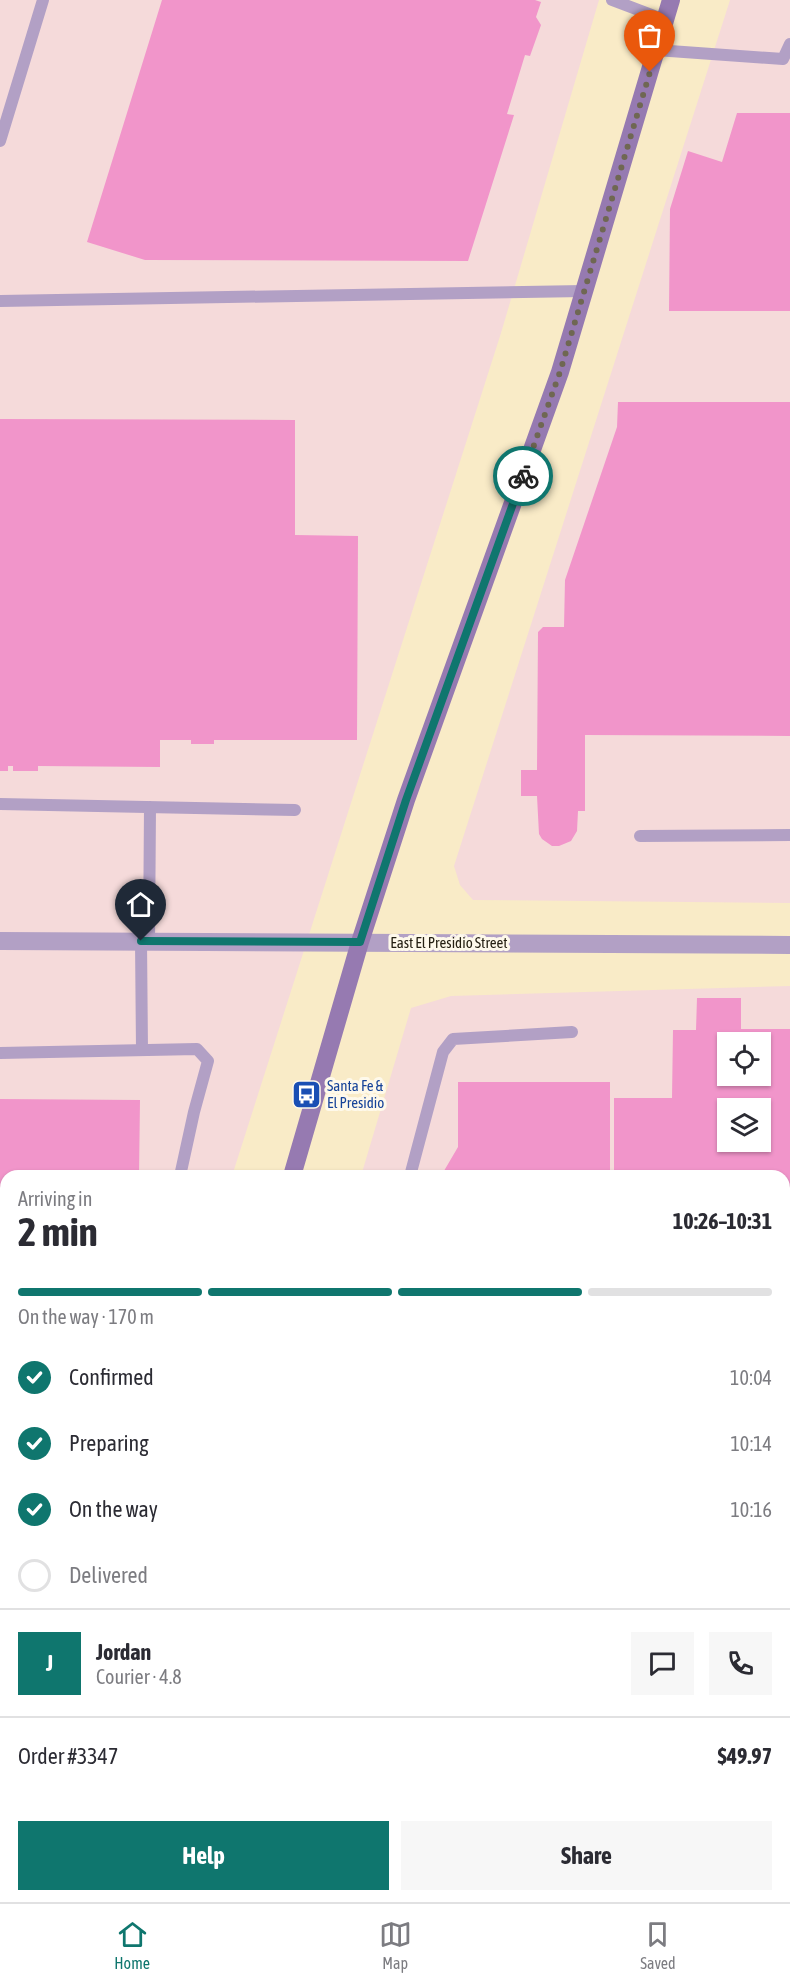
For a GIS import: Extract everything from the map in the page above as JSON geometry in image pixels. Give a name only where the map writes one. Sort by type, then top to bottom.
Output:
[{"type":"main road","points":[[294,1170],[360,942],[406,800],[560,372],[671,0]]},
{"type":"street","name":"East El Presidio Street","points":[[0,941],[790,945]]},
{"type":"lane","points":[[0,141],[43,0]]},
{"type":"lane","points":[[612,0],[665,20]]},
{"type":"lane","points":[[656,50],[783,59],[790,44]]},
{"type":"lane","points":[[0,300],[584,291]]},
{"type":"lane","points":[[0,804],[295,810]]},
{"type":"lane","points":[[142,1050],[150,807]]},
{"type":"lane","points":[[640,836],[790,835]]},
{"type":"lane","points":[[412,1170],[443,1052],[453,1039],[572,1032]]},
{"type":"lane","points":[[0,1053],[197,1049],[208,1061],[181,1170]]},
{"type":"shaded area","points":[[0,0],[599,0],[501,333],[234,1170],[0,1170]]},
{"type":"shaded area","points":[[730,0],[790,0],[790,903],[473,900],[460,885],[454,866]]},
{"type":"shaded area","points":[[790,986],[790,1170],[363,1170],[411,1008],[451,996]]},
{"type":"building","points":[[162,0],[535,0],[541,2],[536,17],[541,25],[530,56],[525,55],[507,114],[514,115],[468,261],[145,260],[87,242]]},
{"type":"building","points":[[737,113],[790,113],[790,311],[669,311],[670,209],[688,151],[722,162]]},
{"type":"building","points":[[618,402],[790,402],[790,736],[585,735],[585,811],[578,811],[577,831],[571,841],[552,846],[539,834],[537,796],[521,796],[521,770],[537,770],[538,632],[543,627],[564,627],[565,580],[617,427]]},
{"type":"building","points":[[0,419],[295,420],[295,535],[358,536],[357,740],[214,740],[214,744],[191,744],[191,740],[160,740],[160,767],[38,766],[38,771],[13,771],[13,766],[8,766],[8,771],[0,771]]},
{"type":"building","points":[[697,998],[741,998],[741,1029],[790,1029],[790,1170],[614,1170],[614,1098],[672,1098],[673,1030],[696,1030]]},
{"type":"building","points":[[458,1082],[610,1082],[610,1170],[445,1170],[458,1147]]},
{"type":"building","points":[[0,1099],[140,1100],[139,1170],[0,1170]]},
{"type":"way so far","points":[[523,476],[560,372],[650,72]]},
{"type":"place","name":"Santa Fe & El Presidio","points":[[306,1095]]},
{"type":"route","points":[[141,941],[360,942],[406,800],[523,476]]}]
